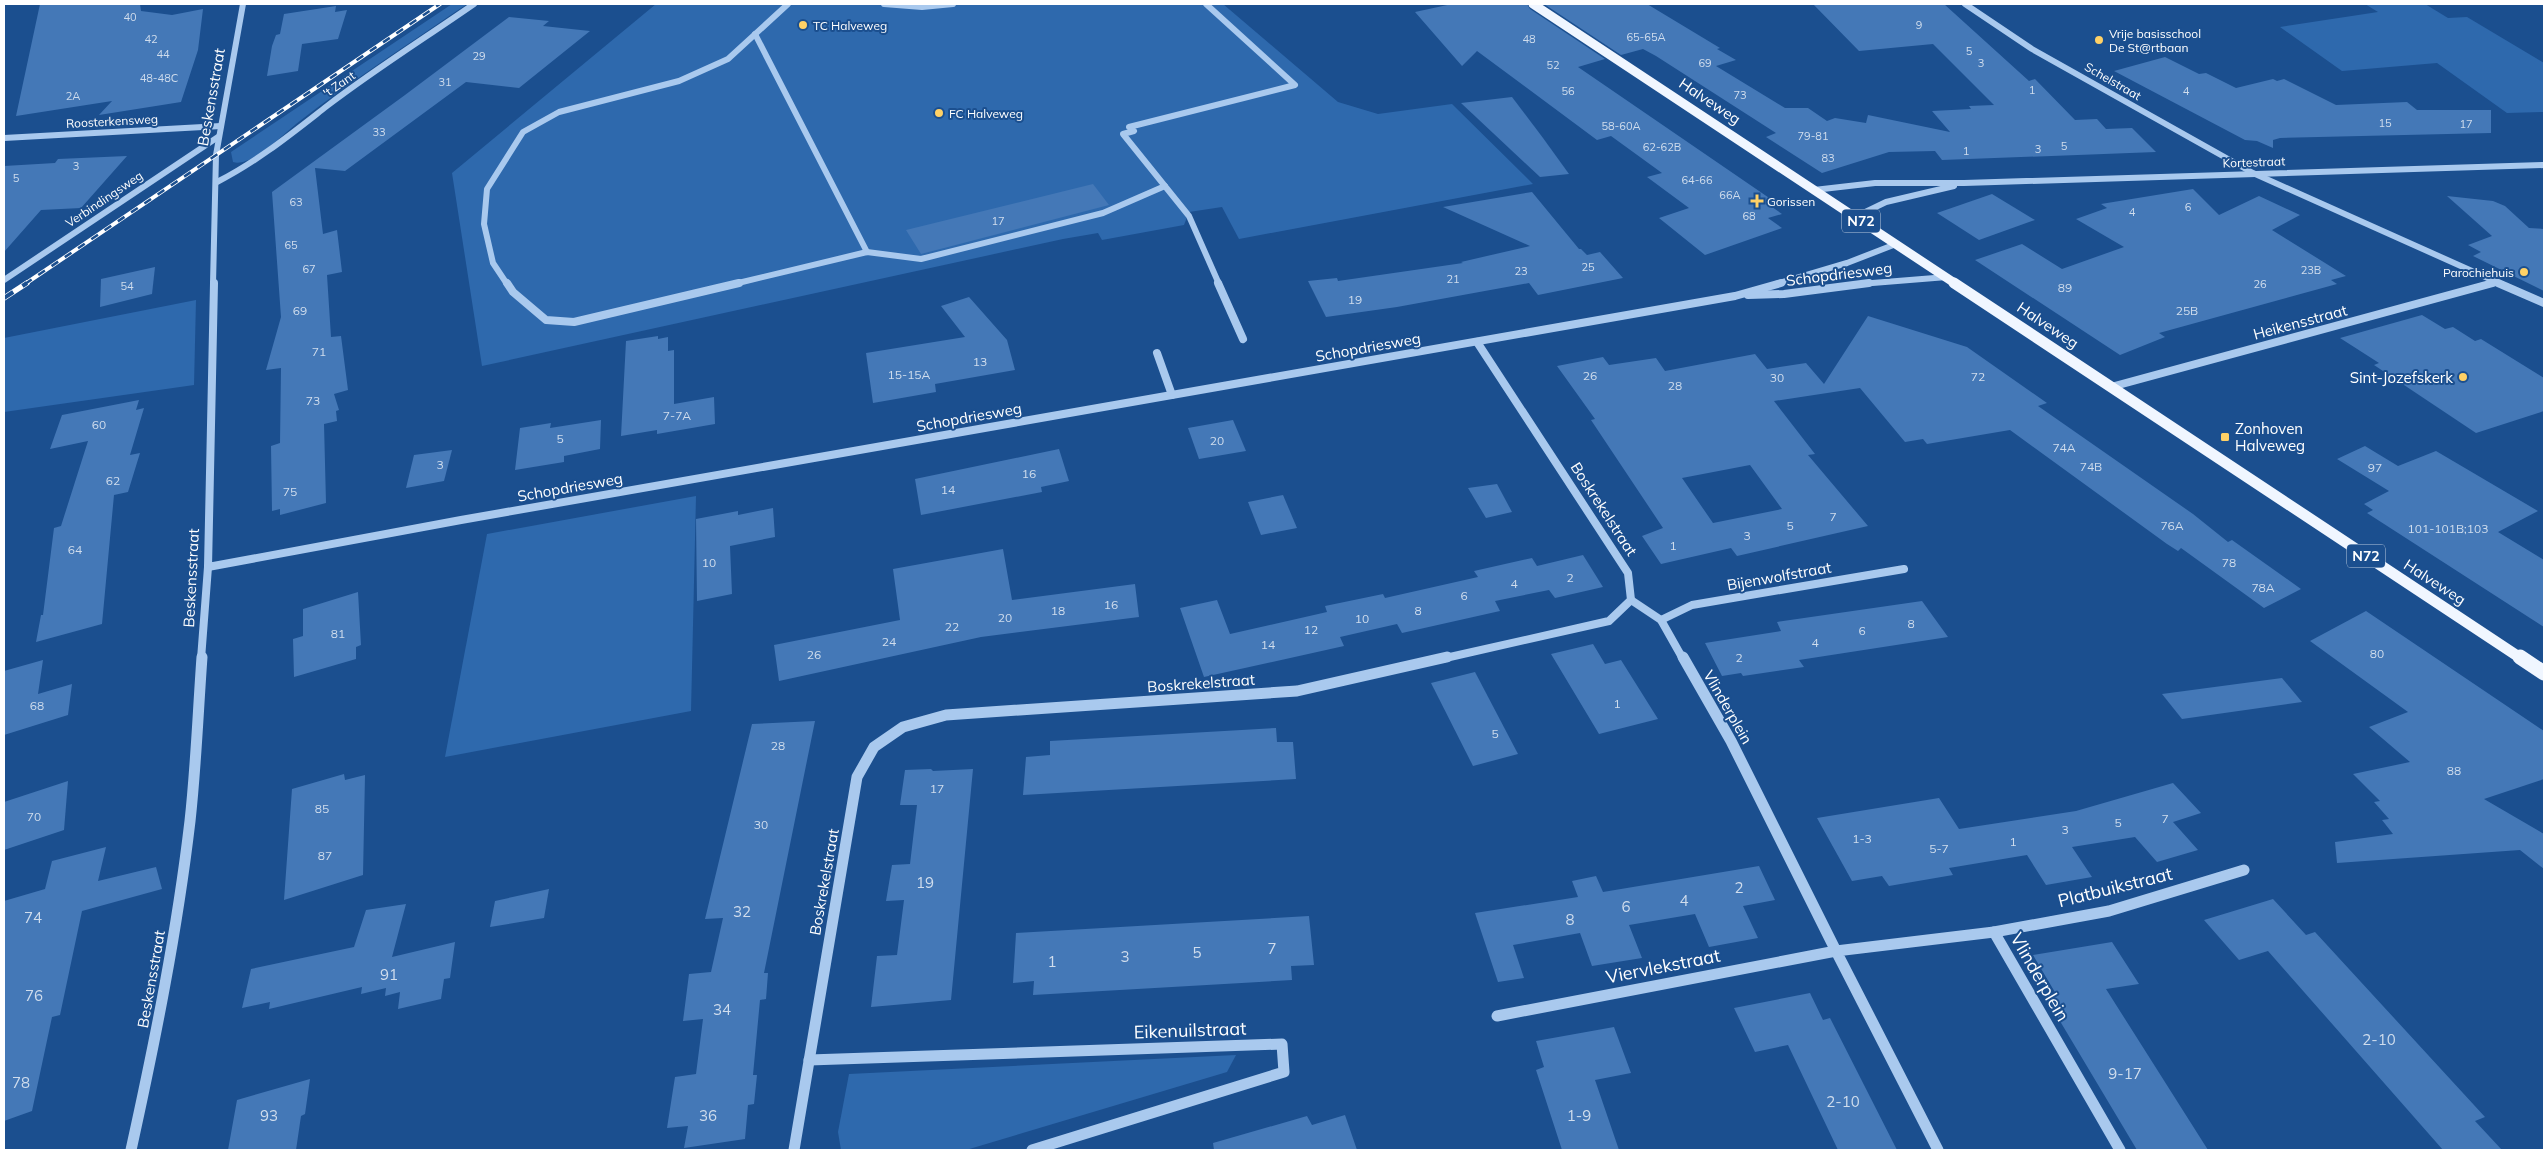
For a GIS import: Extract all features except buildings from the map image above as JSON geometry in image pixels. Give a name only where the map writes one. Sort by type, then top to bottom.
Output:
[{"type":"main road","name":"Halveweg","points":[[1533,4],[2544,673]]},
{"type":"street","name":"Beskensstraat","points":[[131,1150],[158,1028],[190,819],[208,567],[218,137],[243,4]]},
{"type":"street","name":"'t Zant","points":[[217,182],[248,166],[279,145],[327,106],[474,4]]},
{"type":"street","points":[[788,4],[728,59],[706,70],[680,81],[559,112],[523,132],[507,154],[487,189],[484,224],[493,263],[512,292],[546,320],[574,322],[867,252],[921,259],[1103,213],[1165,186]]},
{"type":"street","points":[[884,4],[922,7],[953,4]]},
{"type":"street","points":[[1206,4],[1295,84],[1128,127],[1134,131],[1123,134],[1189,216],[1242,340]]},
{"type":"street","name":"Schelstraat","points":[[1965,4],[2032,48],[2253,174]]},
{"type":"street","points":[[755,34],[867,252]]},
{"type":"street","name":"Roosterkensweg","points":[[4,138],[221,126]]},
{"type":"street","name":"Verbindingsweg","points":[[4,280],[218,137]]},
{"type":"street","name":"Kortestraat","points":[[1814,190],[1875,183],[1964,183],[2544,165]]},
{"type":"street","points":[[2253,174],[2544,303]]},
{"type":"street","name":"Kortestraat","points":[[1855,217],[1886,202],[1964,183]]},
{"type":"street","name":"Schopdriesweg","points":[[208,567],[480,517],[1735,296],[1848,264],[1896,244]]},
{"type":"street","name":"Schopdriesweg","points":[[1735,296],[1784,294],[1881,282],[1947,277]]},
{"type":"street","name":"Heikensstraat","points":[[2111,388],[2495,282]]},
{"type":"street","name":"Boskrekelstraat","points":[[794,1150],[857,777],[874,747],[903,727],[946,716],[1297,691],[1609,621],[1632,600],[1628,573],[1477,342]]},
{"type":"street","points":[[1157,354],[1172,395]]},
{"type":"street","name":"Bijenwolfstraat","points":[[1661,620],[1692,604],[1904,569]]},
{"type":"street","name":"Vlinderplein","points":[[1632,600],[1661,620],[1731,741],[1938,1150]]},
{"type":"street","name":"Platbuikstraat","points":[[1994,932],[2108,911],[2244,870]]},
{"type":"street","name":"Vlinderplein","points":[[1836,951],[1994,932],[2120,1150]]},
{"type":"street","name":"Viervlekstraat","points":[[1497,1016],[1836,951]]},
{"type":"street","name":"Eikenuilstraat","points":[[808,1060],[1282,1044],[1284,1072],[1032,1150]]},
{"type":"shaded area","points":[[452,4],[467,4],[381,62],[257,155],[248,160],[233,162],[231,152]]},
{"type":"shaded area","points":[[656,4],[1223,4],[1338,102],[1378,114],[1452,104],[1533,184],[1239,239],[1222,207],[1189,212],[1184,225],[1102,240],[1098,233],[1063,239],[482,366],[452,173]]},
{"type":"shaded area","points":[[2365,4],[2425,4],[2448,18],[2467,17],[2544,63],[2544,112],[2507,113],[2437,63],[2342,71],[2280,27],[2378,12]]},
{"type":"shaded area","points":[[196,300],[194,385],[4,412],[4,338]]},
{"type":"shaded area","points":[[696,496],[691,711],[445,757],[487,534]]},
{"type":"shaded area","points":[[1236,1055],[1227,1072],[966,1150],[841,1150],[838,1132],[849,1074]]},
{"type":"railway","points":[[25,284],[440,4]]},
{"type":"railway","points":[[4,298],[27,283]]},
{"type":"place","name":"TC Halveweg","points":[[803,25]]},
{"type":"place","name":"Vrije basisschool De St@rtbaan","points":[[2099,40]]},
{"type":"place","name":"FC Halveweg","points":[[939,113]]},
{"type":"place","name":"Gorissen","points":[[1757,201]]},
{"type":"place","name":"Parochiehuis","points":[[2524,272]]},
{"type":"place","name":"Sint-Jozefskerk","points":[[2463,377]]},
{"type":"place","name":"Zonhoven Halveweg","points":[[2225,437]]}]
